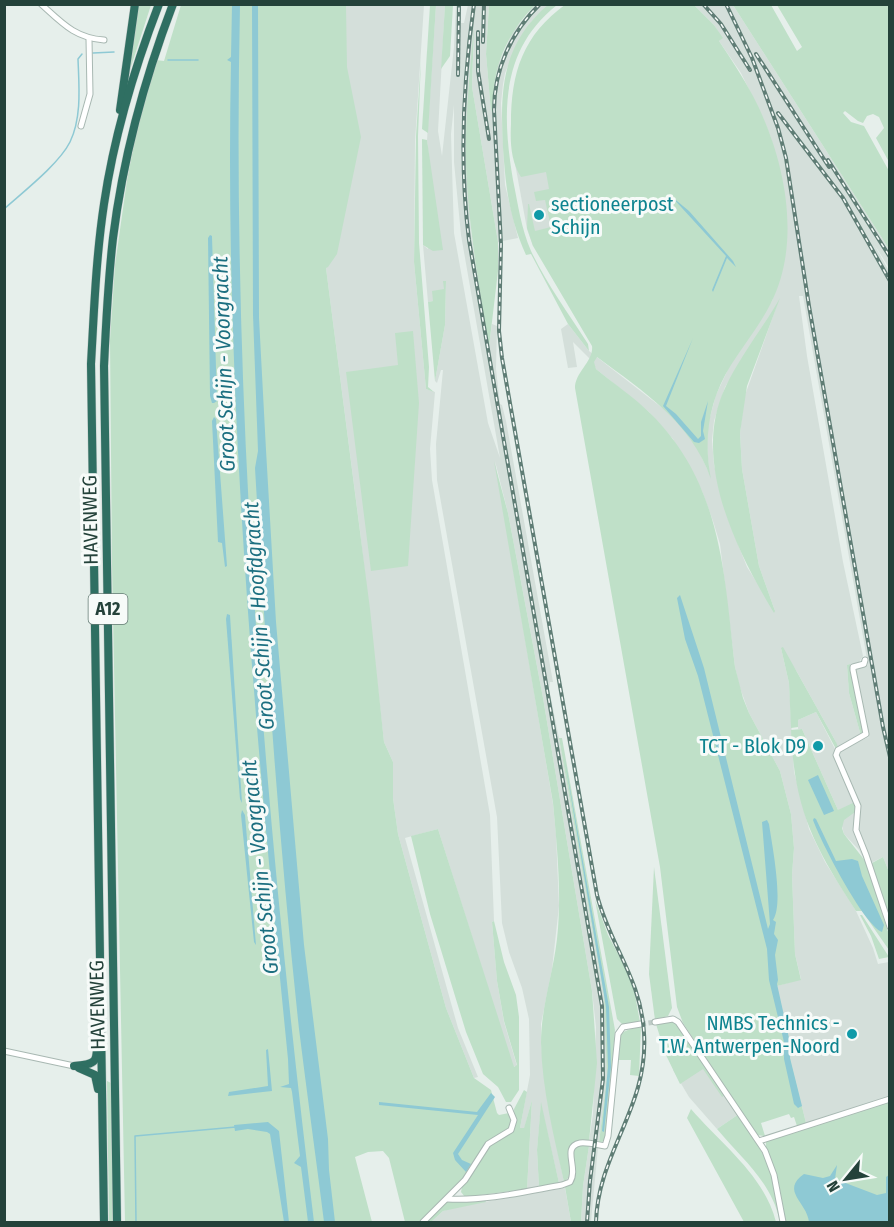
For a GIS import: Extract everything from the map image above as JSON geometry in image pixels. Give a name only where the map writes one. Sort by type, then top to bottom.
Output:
[{"type":"highway","points":[[104,202],[130,50],[135,4]]},
{"type":"highway","name":"HAVENWEG","points":[[104,1222],[91,364],[94,297],[104,202],[122,118],[142,49],[159,4]]},
{"type":"highway","name":"HAVENWEG","points":[[117,1222],[104,366],[107,301],[118,200],[151,64],[173,4]]},
{"type":"highway","points":[[74,1066],[90,1065],[97,1058],[96,961],[100,913]]},
{"type":"highway","points":[[74,1066],[92,1072],[98,1080],[99,1147],[103,1195]]},
{"type":"street","points":[[41,4],[67,27],[89,39],[104,40]]},
{"type":"street","points":[[81,126],[90,94],[89,39]]},
{"type":"street","points":[[865,660],[864,664],[854,667],[853,670],[866,734],[838,750],[836,755],[858,806],[856,830],[890,927]]},
{"type":"street","points":[[655,1022],[673,1019],[678,1022],[759,1141],[774,1175],[783,1222]]},
{"type":"street","points":[[447,1199],[467,1201],[494,1198],[570,1182],[574,1174],[570,1154],[574,1147],[581,1143],[605,1146],[608,1136],[618,1034],[623,1027],[641,1024]]},
{"type":"street","points":[[4,1051],[74,1066]]},
{"type":"street","points":[[759,1141],[890,1099]]},
{"type":"street","points":[[423,1222],[472,1171],[488,1144],[511,1130],[514,1120],[509,1108]]},
{"type":"shaded area","points":[[339,5],[424,5],[415,141],[414,262],[426,389],[435,392],[430,449],[432,480],[490,815],[494,921],[492,922],[497,981],[504,1022],[517,1066],[513,1067],[438,829],[405,838],[458,1028],[478,1077],[474,1078],[446,1008],[398,834],[393,798],[393,762],[384,742],[360,531],[326,268]]},
{"type":"shaded area","points":[[436,5],[445,5],[438,131],[442,156],[454,47],[456,5],[461,5],[461,23],[464,23],[468,5],[489,5],[486,54],[491,112],[497,67],[513,31],[535,5],[549,5],[532,21],[518,43],[505,73],[503,84],[501,103],[505,185],[518,238],[498,242],[472,87],[474,35],[466,141],[471,233],[489,346],[492,324],[497,326],[496,369],[500,404],[506,421],[553,682],[550,682],[549,689],[604,996],[606,1022],[607,1075],[599,1143],[589,1141],[593,1114],[596,1027],[592,991],[543,698],[508,513],[495,461],[553,804],[556,835],[559,906],[552,969],[541,1024],[541,1044],[548,1104],[564,1182],[559,1183],[541,1105],[537,1150],[539,1187],[527,1189],[532,1100],[524,1129],[520,1128],[530,1075],[529,1019],[502,923],[497,817],[437,480],[436,444],[443,370],[441,370],[437,383],[435,381],[445,325],[446,281],[444,289],[433,301],[428,302],[423,245],[428,249],[431,175],[427,140]],"holes":[[[454,105],[454,162],[461,235],[500,458],[488,423],[454,233],[451,134]]]},
{"type":"shaded area","points":[[694,5],[733,5],[889,249],[889,268],[874,244],[890,273],[889,872],[883,857],[867,865],[859,850],[844,834],[838,810],[802,729],[798,729],[798,720],[816,712],[835,749],[836,742],[781,648],[789,683],[794,772],[809,829],[825,862],[856,911],[878,964],[889,962],[889,1102],[807,1127],[790,1058],[791,1047],[777,986],[801,979],[795,954],[792,875],[794,848],[791,814],[780,771],[749,713],[739,685],[720,544],[713,521],[702,491],[673,439],[649,412],[596,369],[593,362],[573,342],[577,367],[568,368],[561,329],[568,324],[589,351],[665,410],[696,445],[709,473],[708,424],[716,395],[731,363],[772,301],[782,271],[787,231],[782,183],[771,138],[763,118],[741,73],[719,41],[722,38],[714,25]],"holes":[[[799,296],[803,296],[868,665],[855,670],[869,737],[842,749],[840,746],[861,736],[849,693],[847,665],[859,662],[863,656],[843,562],[807,356]],[[777,305],[744,398],[740,433],[742,469],[759,566],[775,611],[747,567],[728,519],[714,465],[712,440],[714,421],[725,387]]]},
{"type":"shaded area","points":[[512,147],[540,157],[549,164],[553,230],[533,246],[527,229]]},
{"type":"shaded area","points":[[698,1053],[739,1114],[717,1129],[689,1097],[673,1070]]},
{"type":"shaded area","points":[[589,1146],[598,1147],[591,1222],[581,1222],[583,1186]]},
{"type":"shaded area","points":[[565,1188],[571,1222],[431,1222],[443,1211],[455,1207]]},
{"type":"green space","points":[[549,4],[557,5],[538,23],[525,42],[515,63],[509,85],[507,131],[509,155],[520,216],[531,251],[588,344],[589,351],[568,324],[531,254],[526,255],[512,215],[505,177],[502,107],[507,70],[521,35],[533,19]]},
{"type":"green space","points":[[566,4],[694,5],[714,25],[723,38],[719,41],[741,75],[764,119],[781,171],[786,198],[788,225],[781,278],[767,311],[723,378],[713,406],[708,434],[711,479],[691,441],[664,410],[597,357],[594,362],[596,369],[644,407],[674,440],[692,469],[706,500],[722,564],[735,667],[743,698],[780,771],[791,814],[794,848],[792,875],[795,954],[801,980],[777,986],[791,1047],[790,1058],[806,1123],[797,1126],[794,1117],[791,1118],[789,1114],[761,1123],[765,1136],[757,1135],[683,1023],[677,1007],[660,867],[575,388],[578,377],[590,357],[592,346],[533,246],[527,228],[528,204],[535,231],[551,227],[545,200],[536,201],[534,192],[549,189],[546,172],[521,177],[512,152],[512,105],[517,71],[522,56],[539,29]]},
{"type":"green space","points":[[136,5],[151,5],[129,73]]},
{"type":"green space","points":[[181,5],[346,5],[347,67],[361,137],[337,254],[326,268],[370,609],[384,742],[393,762],[393,798],[398,834],[446,1008],[474,1078],[491,1090],[499,1115],[509,1113],[512,1120],[511,1128],[515,1128],[514,1109],[524,1090],[527,1092],[520,1128],[524,1128],[532,1100],[527,1189],[465,1197],[458,1183],[420,1222],[405,1222],[389,1158],[383,1151],[368,1152],[355,1157],[372,1222],[125,1222],[112,565],[110,340],[115,265],[136,134],[156,60],[164,61]]},
{"type":"green space","points":[[430,5],[436,5],[428,133],[422,129]]},
{"type":"green space","points":[[445,5],[453,5],[450,56],[441,69]]},
{"type":"green space","points":[[489,5],[535,5],[514,30],[504,49],[497,69],[491,112],[486,54]]},
{"type":"green space","points":[[733,5],[771,5],[797,51],[802,47],[777,5],[889,5],[889,162],[876,138],[884,128],[879,117],[873,114],[867,116],[863,123],[845,111],[843,113],[851,122],[864,126],[889,171],[889,249]]},
{"type":"green space","points":[[474,25],[472,87],[498,242],[498,271],[489,347],[467,187],[467,111]]},
{"type":"green space","points":[[421,59],[418,136],[419,243],[429,367],[428,387],[434,392],[426,389],[414,262],[416,136]]},
{"type":"green space","points":[[422,139],[427,140],[443,250],[433,251],[423,245]]},
{"type":"green space","points":[[443,281],[446,281],[445,325],[435,381],[428,302],[433,301],[432,291],[444,289]]},
{"type":"green space","points":[[780,298],[747,386],[740,433],[742,469],[759,566],[774,613],[746,561],[722,504],[713,445],[716,416],[725,388]]},
{"type":"green space","points":[[413,331],[419,403],[408,566],[371,571],[346,372],[398,365],[395,333]]},
{"type":"green space","points":[[494,461],[508,513],[543,698],[592,991],[597,1063],[589,1141],[578,1141],[569,1149],[570,1175],[564,1182],[546,1096],[541,1043],[543,1016],[555,952],[559,905],[553,803]]},
{"type":"green space","points":[[783,647],[836,742],[838,747],[836,749],[816,712],[798,720],[798,727],[791,728],[789,683],[781,648]]},
{"type":"green space","points":[[850,664],[863,730],[861,736],[849,693],[847,665]]},
{"type":"green space","points":[[802,729],[838,810],[855,802],[855,812],[844,820],[842,828],[844,834],[866,862],[889,935],[889,950],[862,911],[856,911],[829,867],[809,826],[802,805],[793,758],[791,730]]},
{"type":"green space","points":[[559,738],[562,738],[615,1030],[606,1135],[604,1141],[599,1143],[607,1075],[604,996]]},
{"type":"green space","points":[[438,829],[514,1067],[517,1065],[504,1021],[497,981],[492,922],[494,921],[504,962],[516,995],[519,1017],[519,1090],[511,1102],[506,1102],[498,1087],[483,1074],[466,1032],[430,914],[411,836]]},
{"type":"green space","points":[[883,857],[889,872],[889,920],[872,863]]},
{"type":"green space","points":[[654,867],[672,1008],[668,1016],[655,1020],[649,974]]},
{"type":"green space","points":[[595,900],[608,935],[629,975],[640,1022],[623,1025],[617,1019]]},
{"type":"green space","points":[[860,915],[862,915],[889,957],[879,959]]},
{"type":"green space","points":[[672,1021],[678,1026],[725,1095],[722,1097],[703,1069],[680,1084],[665,1053],[656,1024]]},
{"type":"green space","points":[[641,1027],[639,1076],[630,1075],[631,1060],[618,1060],[619,1040],[627,1030]]},
{"type":"green space","points":[[107,1081],[111,1083],[113,1222],[109,1222]]},
{"type":"green space","points":[[541,1102],[559,1183],[539,1187],[537,1150]]},
{"type":"green space","points":[[889,1102],[889,1222],[786,1222],[777,1175],[766,1147],[766,1141]]},
{"type":"green space","points":[[691,1109],[752,1175],[770,1205],[776,1222],[744,1222],[687,1118]]},
{"type":"green space","points":[[739,1114],[773,1176],[782,1222],[763,1183],[717,1129]]},
{"type":"green space","points":[[581,1145],[589,1146],[581,1222],[571,1222],[565,1187],[575,1178],[573,1154],[575,1148]]},
{"type":"green space","points":[[485,1200],[486,1202],[443,1211],[431,1222],[426,1222],[445,1202]]},
{"type":"water","points":[[232,5],[240,5],[241,310],[255,615],[280,919],[314,1222],[308,1222],[301,1167],[294,1163],[300,1156],[291,1088],[280,1087],[289,1084],[288,1059],[264,810],[244,561],[232,312],[231,62],[227,60],[231,57]]},
{"type":"water","points":[[252,5],[258,5],[259,318],[276,622],[304,945],[328,1139],[335,1222],[324,1222],[299,1029],[268,679],[255,468],[258,451],[253,315]]},
{"type":"water","points":[[671,196],[689,211],[736,267],[727,258],[713,292],[726,256]]},
{"type":"water","points":[[212,236],[217,401],[214,403],[210,396],[208,238]]},
{"type":"water","points":[[693,338],[666,406],[698,439],[701,436],[701,422],[708,401],[703,431],[705,439],[699,443],[694,442],[663,406]]},
{"type":"water","points":[[214,417],[216,419],[227,566],[225,567],[222,543],[218,542],[212,421]]},
{"type":"water","points":[[680,595],[704,668],[768,929],[770,924],[762,822],[767,820],[769,824],[777,888],[776,912],[773,920],[776,922],[774,934],[778,940],[775,955],[777,984],[791,1047],[790,1058],[802,1106],[798,1108],[794,1104],[784,1059],[784,1042],[769,980],[767,949],[698,676],[685,639],[677,598]]},
{"type":"water","points":[[227,614],[230,615],[242,803],[240,799]]},
{"type":"water","points":[[564,755],[609,1007],[611,1067],[604,1132],[602,1131],[608,1067],[606,1007]]},
{"type":"water","points":[[818,775],[834,811],[824,815],[808,780]]},
{"type":"water","points":[[242,810],[245,815],[256,945],[254,942]]},
{"type":"water","points":[[814,818],[836,861],[852,859],[858,861],[862,876],[884,925],[882,932],[864,914],[843,881],[817,831]]},
{"type":"water","points":[[268,1049],[272,1091],[228,1096],[229,1092],[268,1086],[266,1050]]},
{"type":"water","points":[[491,1093],[495,1097],[458,1154],[462,1160],[471,1164],[466,1172],[455,1160],[453,1153],[478,1115],[379,1105],[379,1102],[477,1112]]},
{"type":"water","points":[[268,1122],[279,1131],[289,1222],[284,1222],[270,1134],[248,1129],[235,1131],[234,1125]]},
{"type":"water","points":[[837,1165],[835,1179],[877,1195],[886,1193],[886,1177],[889,1175],[889,1222],[809,1222],[794,1186],[804,1174],[823,1178],[830,1176]]},
{"type":"waterway","points":[[93,53],[114,52]]},
{"type":"waterway","points":[[4,209],[58,159],[70,142],[78,112],[78,59],[82,54]]},
{"type":"waterway","points":[[168,60],[198,60]]},
{"type":"waterway","points":[[136,1222],[135,1136],[236,1127]]},
{"type":"tunnel","points":[[641,1024],[655,1022]]},
{"type":"railway","points":[[458,75],[459,4]]},
{"type":"railway","points":[[474,4],[467,63],[463,151],[469,240],[602,1006],[603,1079],[587,1222]]},
{"type":"railway","points":[[483,42],[484,4]]},
{"type":"railway","points":[[540,4],[521,27],[506,52],[495,95],[501,244],[499,331],[597,895],[609,930],[637,995],[644,1033],[639,1084],[605,1173],[596,1222]]},
{"type":"railway","points":[[703,4],[721,24],[750,70]]},
{"type":"railway","points":[[726,4],[752,58],[778,128],[786,158],[809,306],[890,757]]},
{"type":"railway","points":[[478,32],[478,71],[489,139]]},
{"type":"railway","points":[[756,54],[829,167]]},
{"type":"railway","points":[[778,113],[843,198],[890,281]]},
{"type":"railway","points":[[828,160],[890,257]]},
{"type":"place","name":"sectioneerpost Schijn","points":[[539,215]]},
{"type":"place","name":"TCT - Blok D9","points":[[818,746]]},
{"type":"place","name":"NMBS Technics - T.W. Antwerpen-Noord","points":[[852,1034]]},
{"type":"water label","name":"Groot Schijn - Voorgracht","points":[[224,364]]},
{"type":"water label","name":"Groot Schijn - Hoofdgracht","points":[[259,616]]},
{"type":"water label","name":"Groot Schijn - Voorgracht","points":[[260,867]]}]
